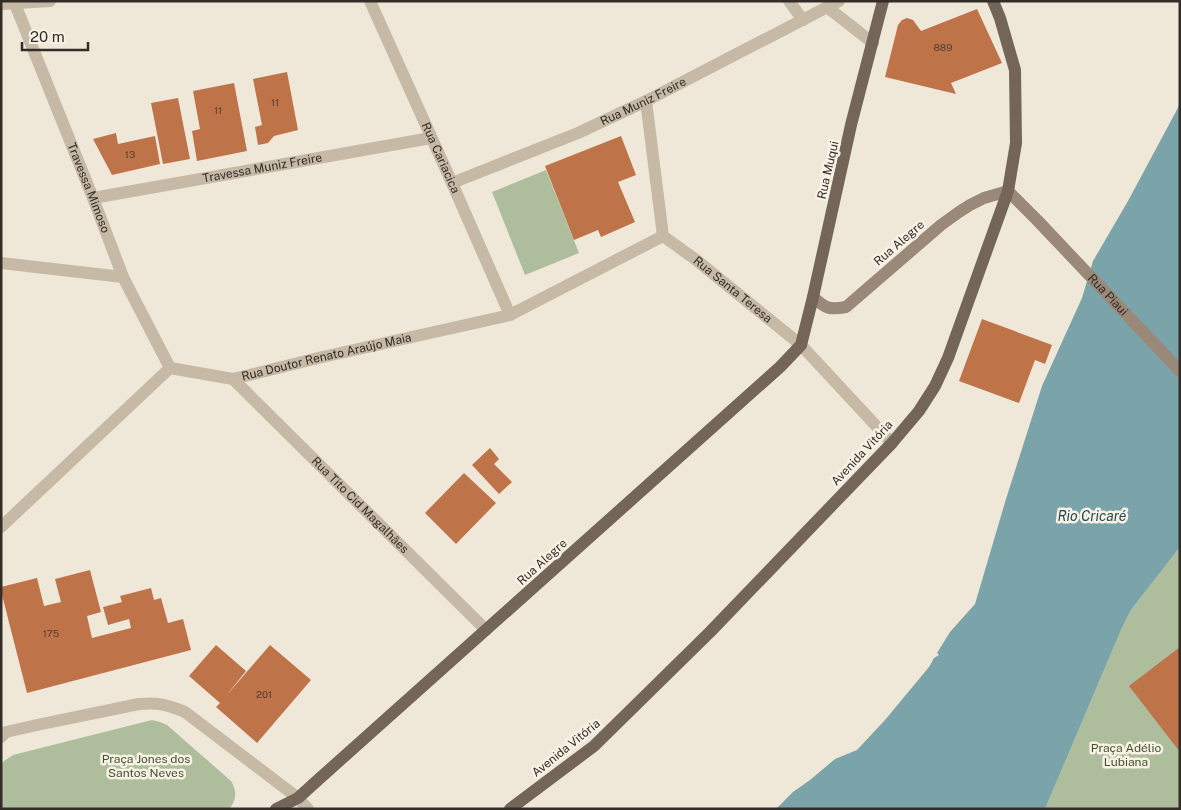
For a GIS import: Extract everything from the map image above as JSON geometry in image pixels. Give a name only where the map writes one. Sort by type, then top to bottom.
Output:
[{"type":"main road","name":"Rua Muqui","points":[[802,345],[852,126],[883,1]]},
{"type":"main road","name":"Avenida Vitória","points":[[510,809],[594,746],[710,632],[892,443],[919,411],[935,386],[948,358],[1008,191],[1016,143],[1015,70],[1000,18],[993,1]]},
{"type":"main road","name":"Rua Alegre","points":[[276,809],[298,798],[780,367],[802,345]]},
{"type":"street","points":[[1,4],[50,1]]},
{"type":"street","name":"Rua Cariacica","points":[[370,1],[510,315]]},
{"type":"street","points":[[789,1],[803,20]]},
{"type":"street","name":"Rua Muniz Freire","points":[[452,183],[578,133],[646,101],[838,1]]},
{"type":"street","name":"Travessa Mimoso","points":[[15,4],[123,277],[170,368]]},
{"type":"street","points":[[827,7],[873,43]]},
{"type":"street","points":[[646,101],[663,236]]},
{"type":"street","name":"Travessa Muniz Freire","points":[[93,198],[431,138]]},
{"type":"street","name":"Rua Piaui","points":[[1008,191],[1180,371]]},
{"type":"street","name":"Rua Alegre","points":[[813,297],[822,305],[834,309],[846,307],[941,225],[959,212],[984,198],[1008,191]]},
{"type":"street","name":"Rua Doutor Renato Araújo Maia","points":[[170,368],[233,380],[318,358],[510,315],[663,236]]},
{"type":"street","name":"Rua Santa Teresa","points":[[663,236],[802,345],[892,443]]},
{"type":"street","points":[[1,263],[123,277]]},
{"type":"street","points":[[1,527],[170,368]]},
{"type":"street","name":"Rua Tito Cid Magalhães","points":[[233,380],[486,630]]},
{"type":"street","points":[[3,730],[139,704],[154,702],[169,705],[185,712],[298,798],[308,809]]},
{"type":"green space","points":[[546,170],[579,253],[525,275],[492,192]]},
{"type":"green space","name":"Praça Adélio Lubiana","points":[[1180,547],[1180,809],[1045,809],[1131,610]]},
{"type":"green space","name":"Praça Jones dos Santos Neves","points":[[152,720],[167,725],[231,781],[235,795],[234,802],[229,809],[1,809],[1,765],[13,755]]},
{"type":"water","name":"Rio Cricaré","points":[[1180,104],[1180,547],[1131,610],[1045,809],[776,809],[793,792],[835,759],[857,750],[885,720],[929,667],[934,658],[939,655],[937,653],[950,632],[975,604],[1042,386],[1082,298],[1093,261],[1128,201]]},
{"type":"building","points":[[977,9],[1002,63],[951,83],[956,94],[885,77],[898,25],[902,20],[907,18],[913,20],[921,31]]},
{"type":"building","points":[[287,72],[298,130],[274,136],[268,143],[258,145],[255,127],[262,125],[253,79]]},
{"type":"building","points":[[234,83],[247,151],[197,161],[192,131],[200,129],[193,91]]},
{"type":"building","points":[[178,98],[190,159],[163,164],[151,103]]},
{"type":"building","points":[[116,133],[118,144],[155,136],[160,164],[112,175],[93,139]]},
{"type":"building","points":[[621,136],[636,175],[618,182],[635,222],[601,237],[598,230],[574,240],[545,166]]},
{"type":"building","points":[[982,319],[1052,345],[1045,364],[1035,360],[1019,403],[959,381]]},
{"type":"building","points":[[490,448],[499,459],[494,464],[512,482],[499,494],[472,465]]},
{"type":"building","points":[[464,473],[496,503],[456,544],[425,513]]},
{"type":"building","points":[[90,570],[101,612],[87,616],[92,638],[131,628],[129,619],[108,625],[103,607],[122,602],[120,596],[151,588],[154,600],[161,598],[168,623],[183,619],[191,650],[27,693],[1,587],[37,578],[44,606],[61,602],[55,579]]},
{"type":"building","points":[[216,645],[246,671],[225,697],[270,645],[311,680],[257,743],[216,707],[220,703],[189,676]]},
{"type":"building","points":[[1180,647],[1180,752],[1129,686]]}]
